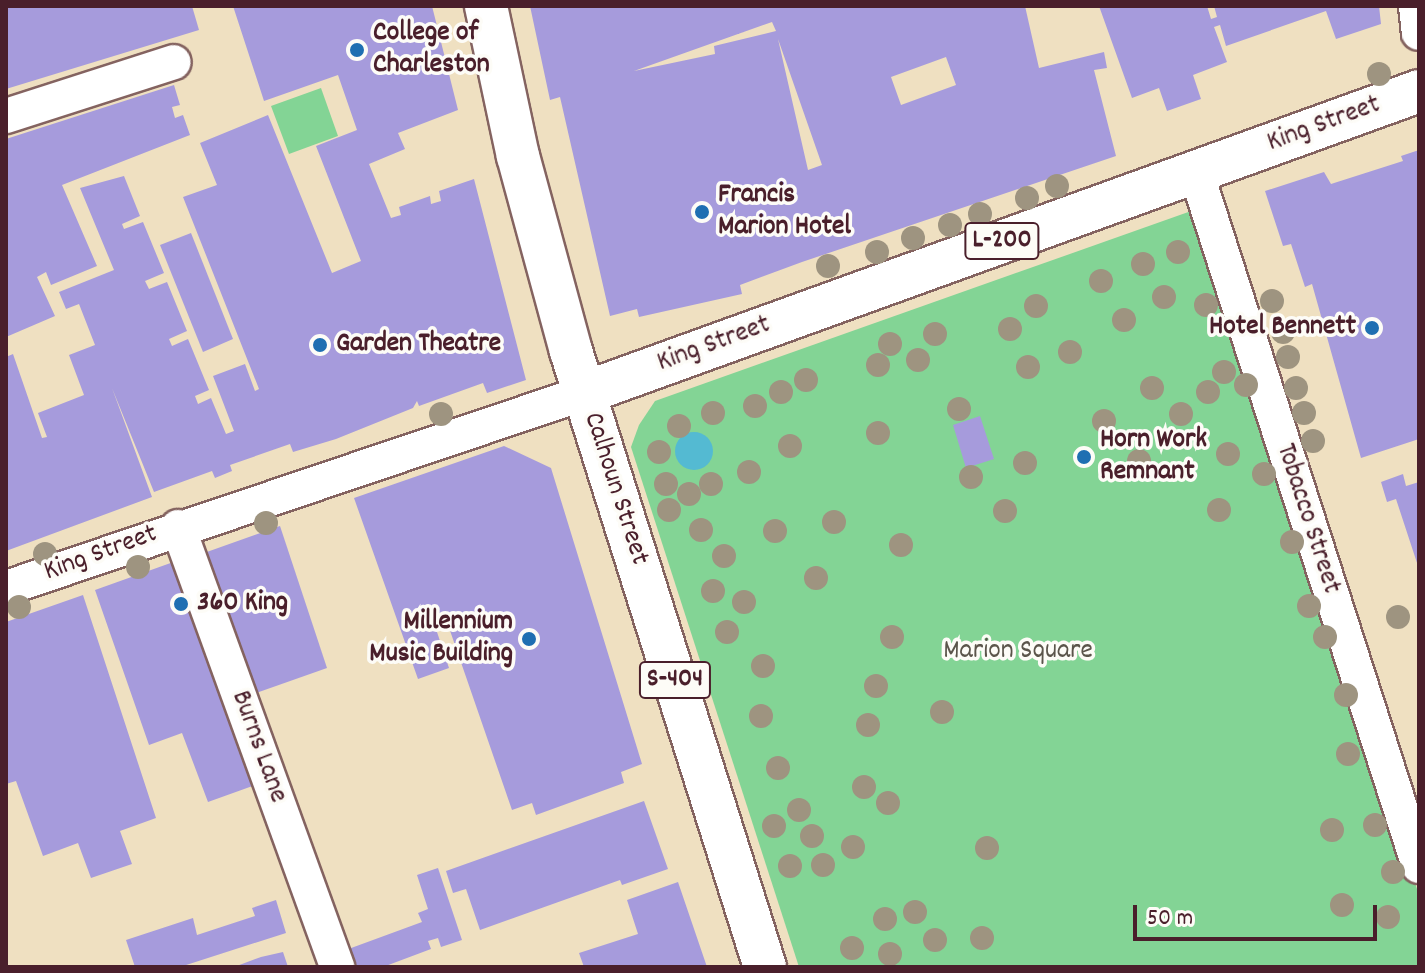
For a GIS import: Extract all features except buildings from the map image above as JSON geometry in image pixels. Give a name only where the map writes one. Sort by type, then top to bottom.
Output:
[{"type":"main road","name":"Calhoun Street","points":[[486,6],[518,156],[584,393],[765,967]]},
{"type":"main road","name":"King Street","points":[[584,393],[1419,91]]},
{"type":"street","points":[[1416,6],[1419,33]]},
{"type":"street","points":[[6,116],[174,62]]},
{"type":"street","name":"Tobacco Street","points":[[1196,172],[1419,866]]},
{"type":"street","name":"King Street","points":[[6,588],[178,527],[584,393]]},
{"type":"street","name":"Burns Lane","points":[[178,527],[337,967]]},
{"type":"green space","points":[[321,88],[338,136],[289,154],[271,106]]},
{"type":"green space","name":"Marion Square","points":[[1194,210],[1419,895],[1419,967],[799,967],[631,447],[639,425],[655,401]]},
{"type":"water","points":[[694,432],[708,437],[713,451],[708,465],[694,470],[680,465],[675,451],[680,437]]},
{"type":"place","name":"College of Charleston","points":[[357,50]]},
{"type":"place","name":"Francis Marion Hotel","points":[[702,212]]},
{"type":"place","name":"Hotel Bennett","points":[[1372,328]]},
{"type":"place","name":"Garden Theatre","points":[[320,345]]},
{"type":"place","name":"Horn Work Remnant","points":[[1084,457]]},
{"type":"place","name":"360 King","points":[[181,604]]},
{"type":"place","name":"Millennium Music Building","points":[[529,639]]}]
